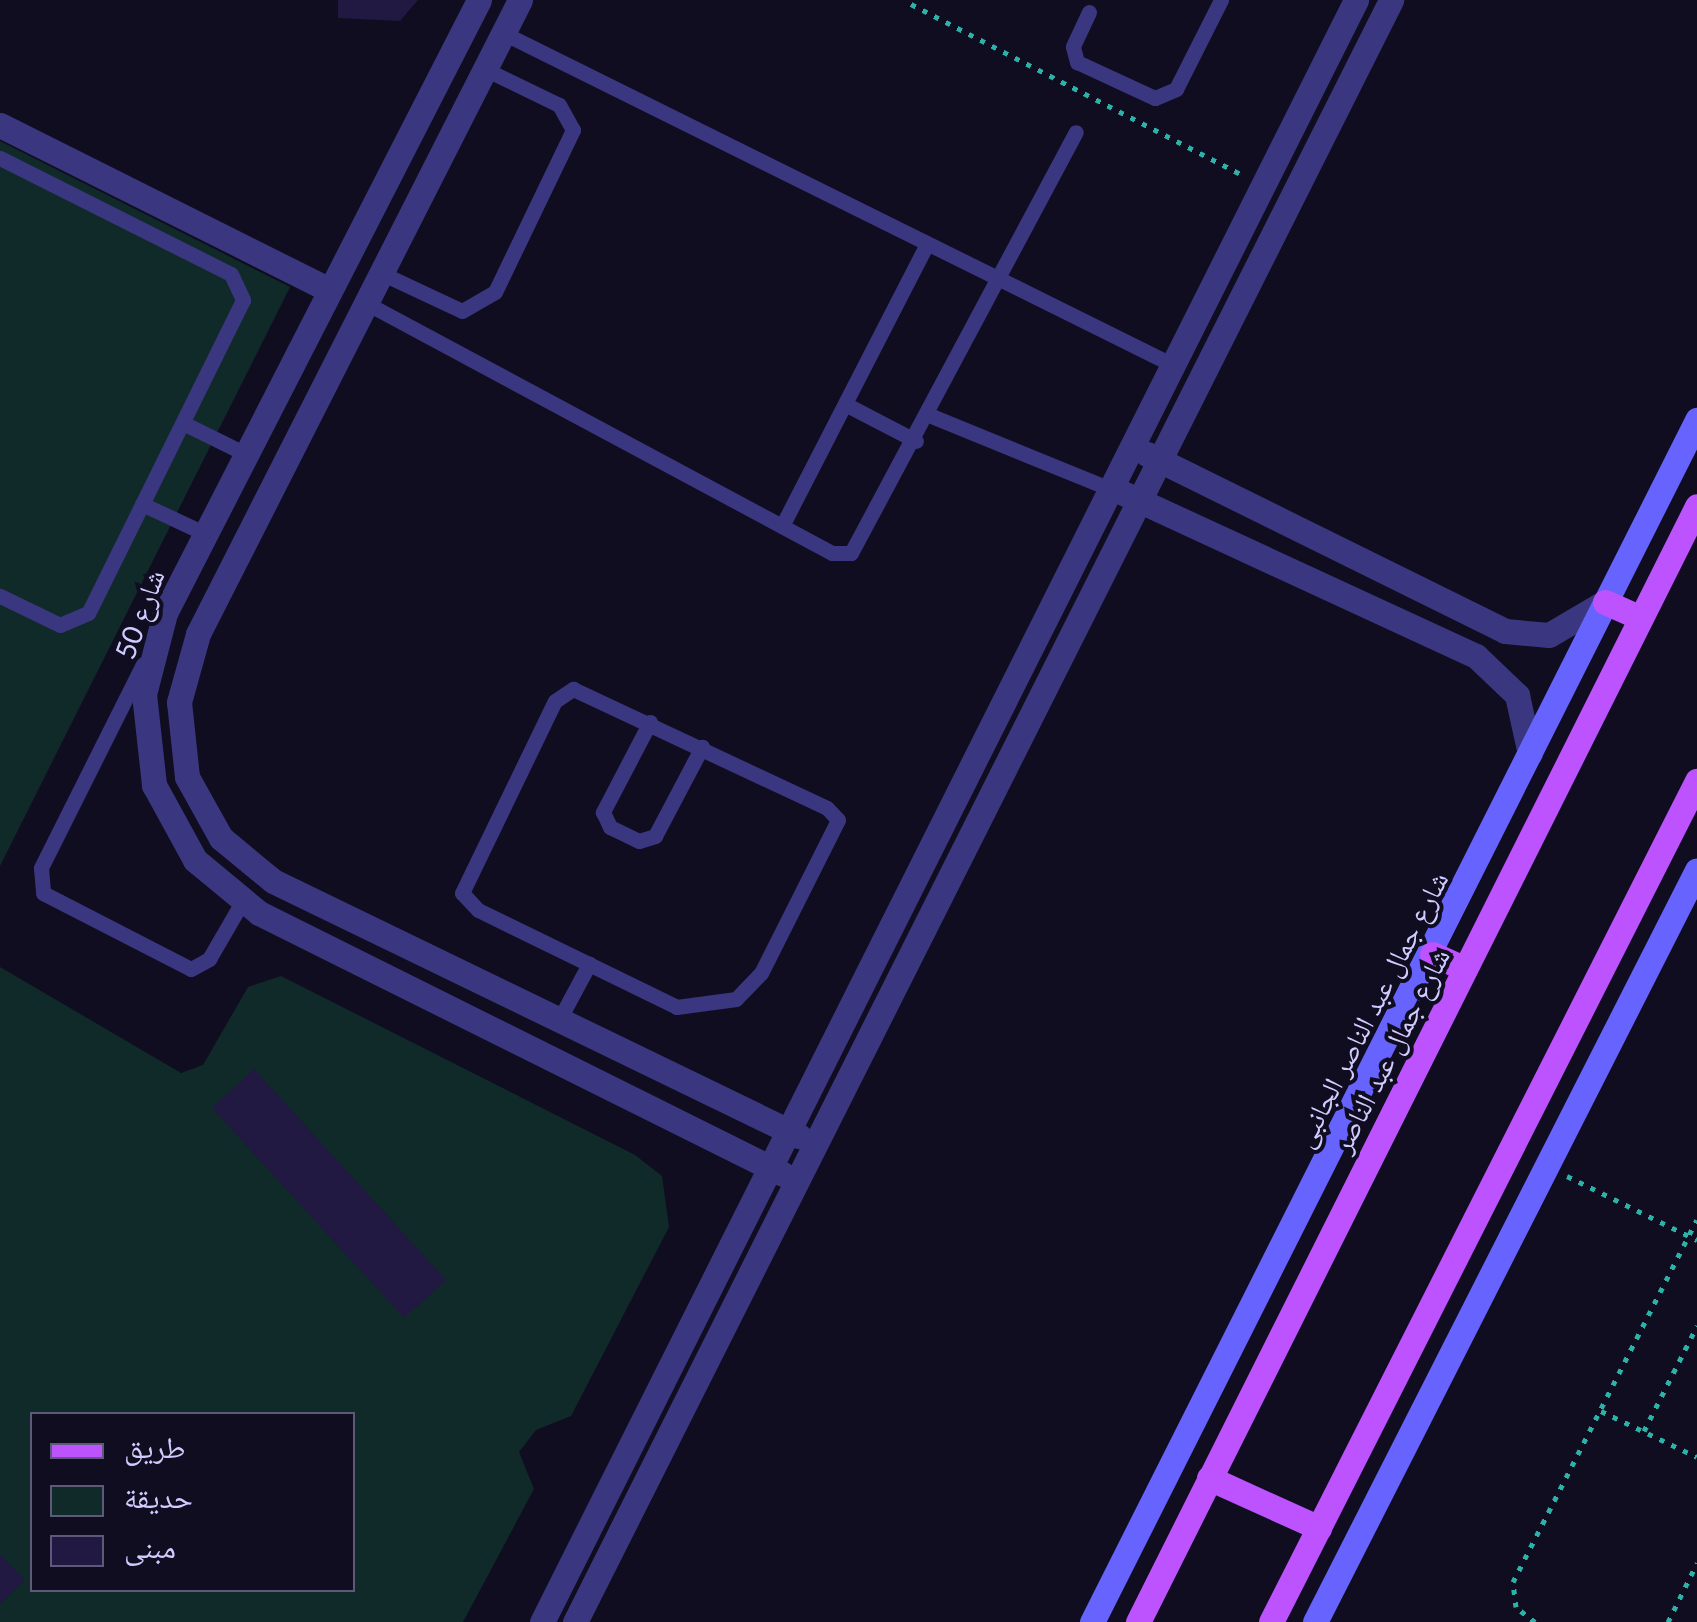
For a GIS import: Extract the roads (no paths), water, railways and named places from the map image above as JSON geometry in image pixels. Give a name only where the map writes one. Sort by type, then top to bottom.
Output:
[{"type":"main road","name":"شارع جمال عبد الناصر الجانبى","points":[[1092,1622],[1432,954],[1697,420]]},
{"type":"main road","name":"شارع جمال عبد الناصر","points":[[1138,1622],[1697,506]]},
{"type":"main road","points":[[1606,602],[1640,618]]},
{"type":"main road","points":[[1271,1622],[1697,781]]},
{"type":"main road","points":[[1314,1622],[1697,870]]},
{"type":"main road","points":[[1432,954],[1464,969]]},
{"type":"main road","points":[[1209,1478],[1319,1528]]},
{"type":"street","name":"شارع 50","points":[[479,0],[156,638],[144,725],[154,785],[195,860],[242,902],[799,1182]]},
{"type":"street","points":[[520,0],[198,634],[179,715],[187,777],[221,838],[254,870],[818,1145]]},
{"type":"street","points":[[542,1622],[1356,0]]},
{"type":"street","points":[[575,1622],[1391,0]]},
{"type":"street","points":[[0,125],[330,290]]},
{"type":"street","points":[[308,333],[343,348]]},
{"type":"street","points":[[1130,445],[1505,631],[1549,635],[1606,602]]},
{"type":"street","points":[[1108,488],[1138,498],[1492,666],[1525,713],[1530,754]]},
{"type":"street","points":[[313,940],[330,909]]},
{"type":"lane","points":[[1089,12],[1072,47],[1077,62],[1155,98],[1176,89],[1221,0]]},
{"type":"lane","points":[[503,33],[998,282],[1171,364]]},
{"type":"lane","points":[[381,273],[450,309],[472,309],[495,292],[573,130],[558,105],[485,69]]},
{"type":"lane","points":[[366,303],[832,553],[851,553],[930,415],[1076,132]]},
{"type":"lane","points":[[0,158],[238,281],[240,309],[80,620],[50,622],[0,596]]},
{"type":"lane","points":[[782,526],[926,246]]},
{"type":"lane","points":[[845,404],[916,441]]},
{"type":"lane","points":[[930,415],[1108,488]]},
{"type":"lane","points":[[183,423],[246,454]]},
{"type":"lane","points":[[142,504],[206,534]]},
{"type":"lane","points":[[156,638],[41,868],[40,885],[56,906],[191,968],[209,958],[242,902]]},
{"type":"lane","points":[[585,690],[702,747],[827,808],[838,828],[762,973],[736,999],[677,1007],[478,910],[463,882],[564,692],[585,690]]},
{"type":"lane","points":[[650,722],[603,812],[610,827],[639,842],[655,836],[702,747]]},
{"type":"lane","points":[[559,1020],[589,964]]}]
